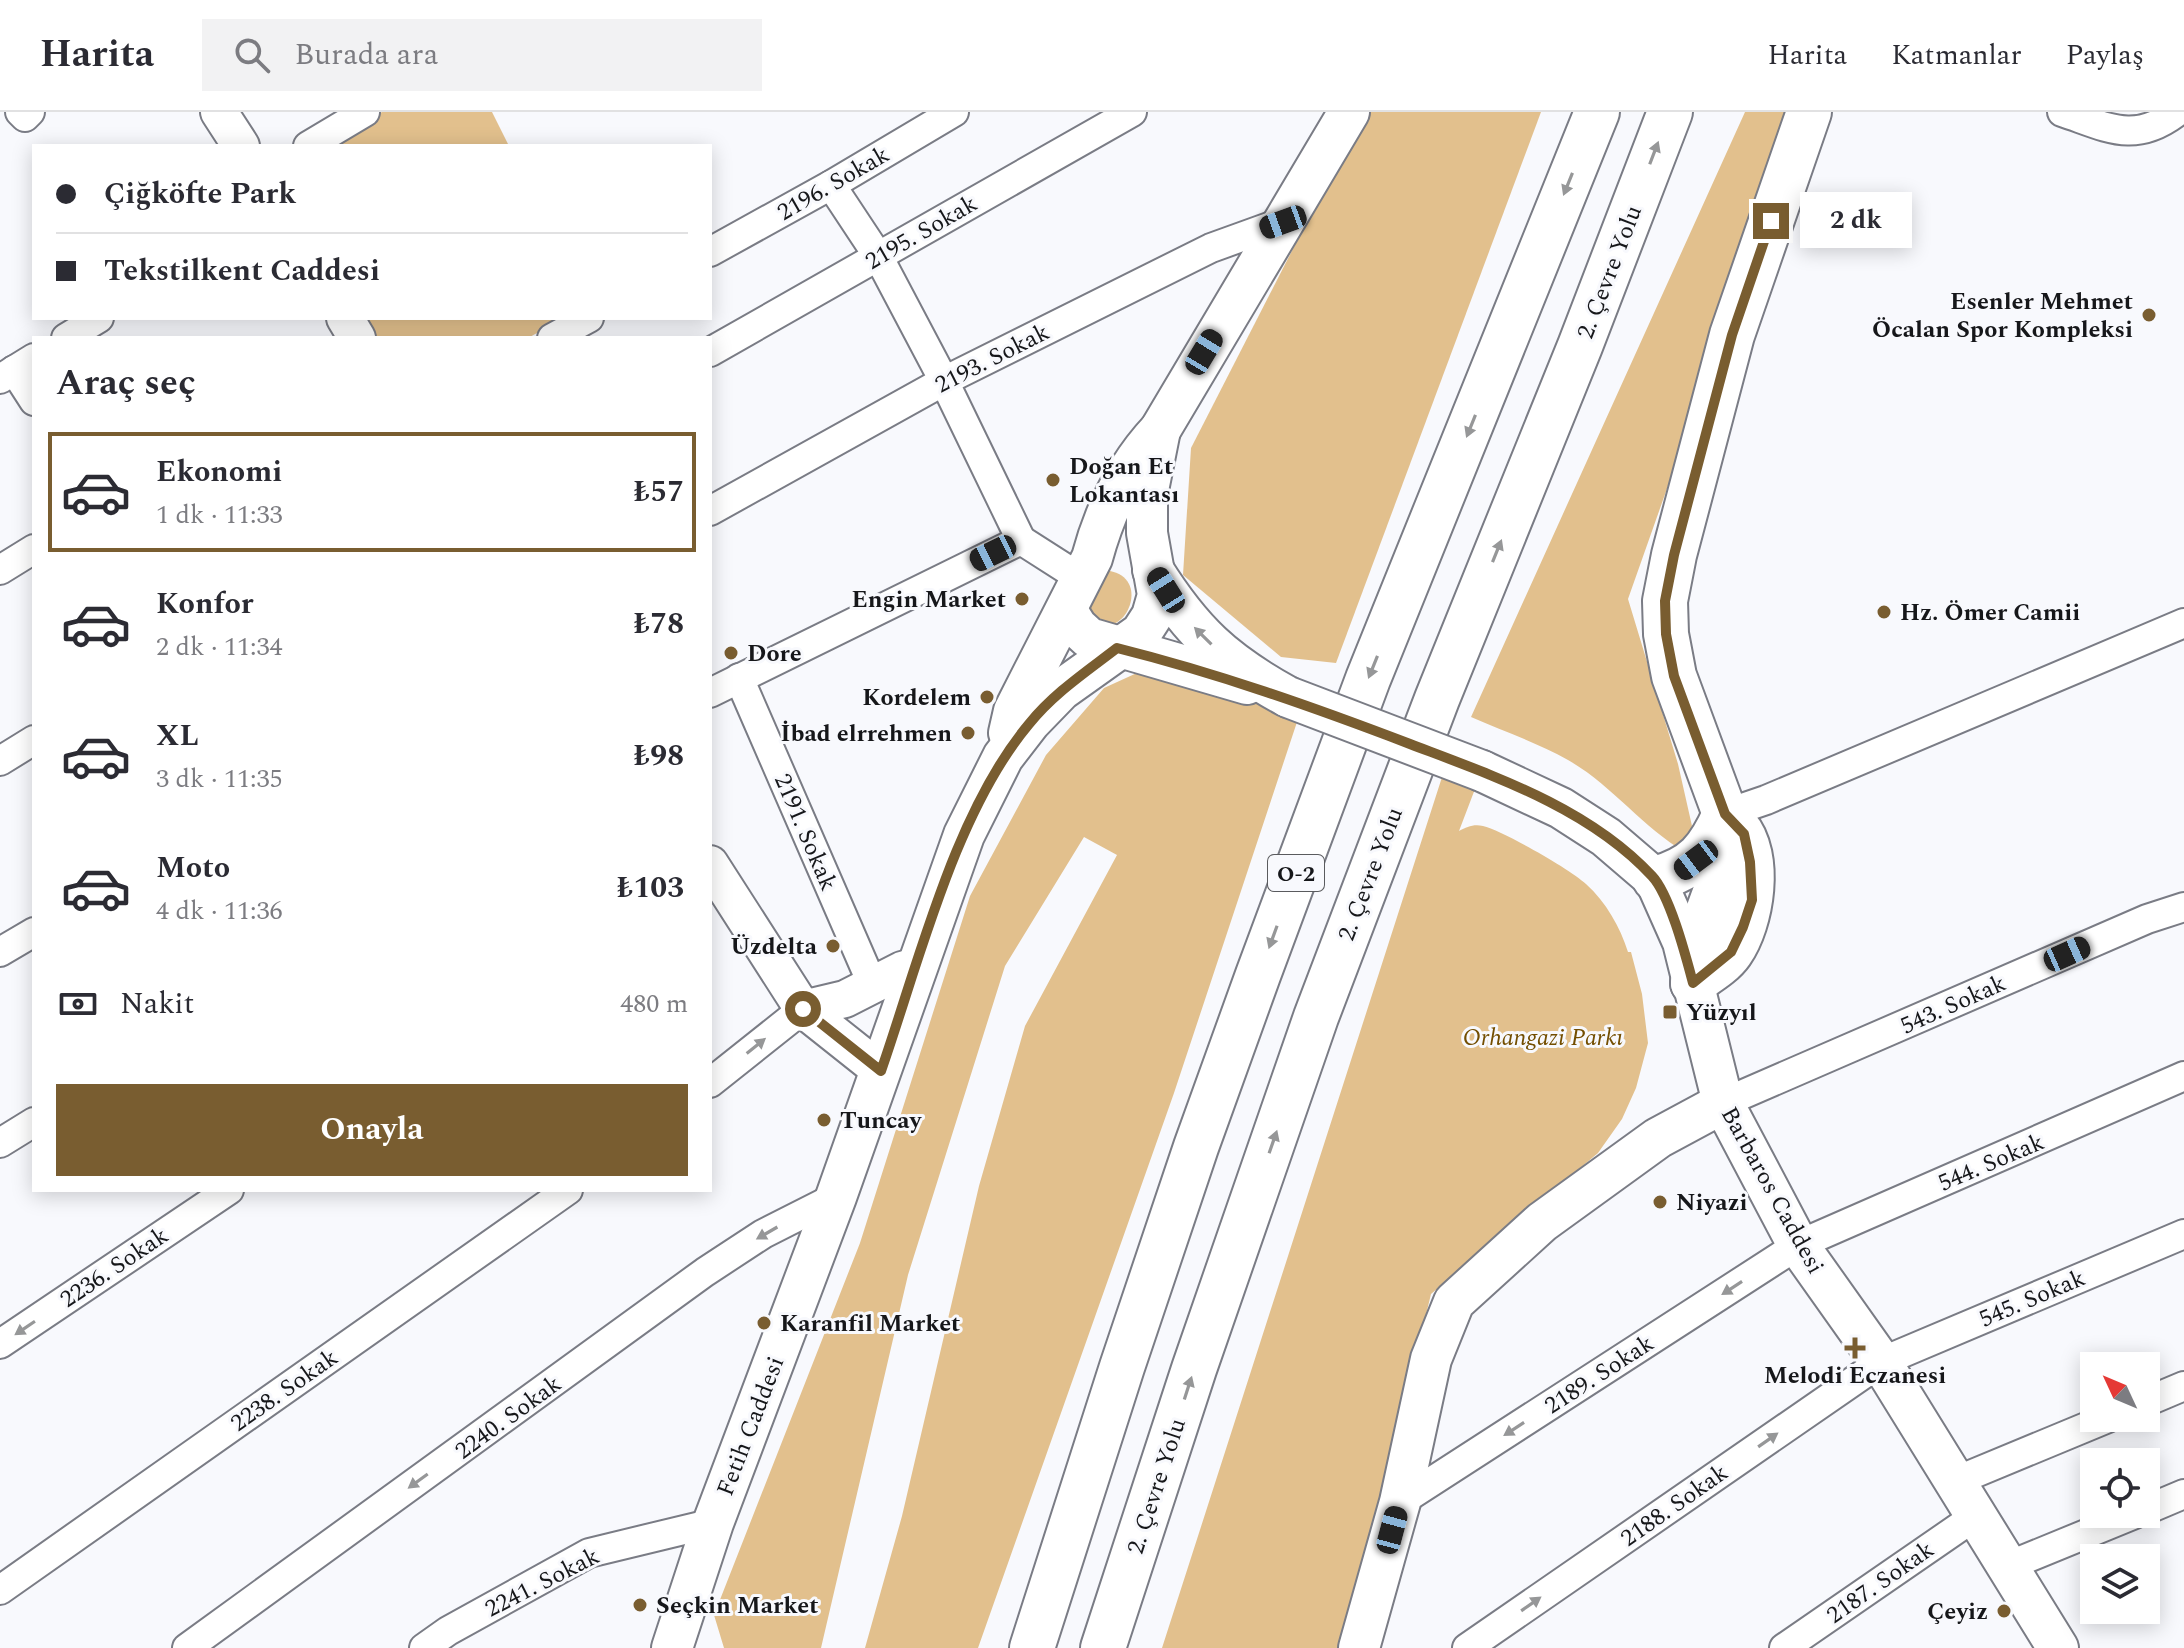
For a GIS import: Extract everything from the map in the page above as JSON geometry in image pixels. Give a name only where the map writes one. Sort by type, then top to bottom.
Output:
[{"type":"main road","points":[[1003,757],[1014,711],[1080,583],[1119,487],[1140,451],[1160,430],[1349,112]]},
{"type":"main road","name":"O-2","points":[[1032,1648],[1126,1352],[1269,946],[1368,679],[1597,112]]},
{"type":"main road","name":"2. Çevre Yolu","points":[[1103,1648],[1194,1369],[1316,1017],[1437,699],[1580,346],[1670,112]]},
{"type":"main road","points":[[1693,983],[1701,931],[1721,876],[1726,843],[1725,814],[1674,676],[1666,634],[1665,601],[1674,555],[1732,335],[1809,112]]},
{"type":"main road","points":[[1780,192],[1833,112]]},
{"type":"main road","points":[[1003,757],[1030,722],[1061,690],[1141,633],[1152,616],[1158,595],[1147,533],[1147,495],[1160,430]]},
{"type":"main road","points":[[1116,551],[1144,560],[1178,609],[1206,641],[1251,677],[1288,697],[1089,638],[1077,627],[1080,583],[1116,551]]},
{"type":"main road","name":"Barbaros Caddesi","points":[[1288,697],[1482,771],[1561,808],[1606,837],[1655,879],[1683,942],[1723,1103],[1798,1245],[1881,1362],[2058,1648]]},
{"type":"main road","name":"Fetih Caddesi","points":[[672,1648],[713,1523],[836,1197],[964,835],[1003,757]]},
{"type":"main road","points":[[1655,879],[1679,872],[1696,860],[1713,841],[1725,814]]},
{"type":"main road","points":[[1362,1646],[1400,1502],[1431,1359],[1454,1302],[1542,1222],[1658,1138],[1723,1103]]},
{"type":"street","points":[[219,112],[240,144]]},
{"type":"street","points":[[311,144],[365,112]]},
{"type":"street","name":"2196. Sokak","points":[[712,251],[954,112]]},
{"type":"street","name":"2195. Sokak","points":[[712,351],[1132,112]]},
{"type":"street","points":[[2062,112],[2124,132],[2160,125],[2177,112]]},
{"type":"street","points":[[831,185],[878,256],[944,381],[1021,540],[1080,583]]},
{"type":"street","name":"2193. Sokak","points":[[712,510],[944,381],[1211,248],[1283,222]]},
{"type":"street","points":[[69,336],[96,320]]},
{"type":"street","points":[[556,336],[585,320]]},
{"type":"street","points":[[16,369],[32,397]]},
{"type":"street","points":[[712,692],[1021,540]]},
{"type":"street","points":[[0,570],[32,550]]},
{"type":"street","points":[[1725,814],[1780,794],[2184,623]]},
{"type":"street","name":"2191. Sokak","points":[[739,678],[873,986]]},
{"type":"street","points":[[0,761],[32,741]]},
{"type":"street","points":[[712,868],[803,1009],[881,1071]]},
{"type":"street","name":"543. Sokak","points":[[1723,1103],[2147,919],[2184,907]]},
{"type":"street","points":[[0,952],[32,933]]},
{"type":"street","points":[[712,1081],[803,1009],[845,999],[902,970],[917,966]]},
{"type":"street","name":"544. Sokak","points":[[1798,1245],[2184,1076]]},
{"type":"street","points":[[0,1143],[32,1123]]},
{"type":"street","name":"2236. Sokak","points":[[0,1344],[226,1192]]},
{"type":"street","name":"2238. Sokak","points":[[0,1590],[565,1192]]},
{"type":"street","name":"2240. Sokak","points":[[187,1648],[705,1272],[763,1234],[836,1197]]},
{"type":"street","name":"545. Sokak","points":[[1881,1362],[2184,1234]]},
{"type":"street","name":"2189. Sokak","points":[[1400,1502],[1798,1245]]},
{"type":"street","name":"2188. Sokak","points":[[1467,1648],[1881,1362]]},
{"type":"street","points":[[2160,1396],[2184,1386]]},
{"type":"street","points":[[1956,1481],[2080,1430]]},
{"type":"street","points":[[2160,1504],[2184,1494]]},
{"type":"street","name":"2187. Sokak","points":[[1784,1648],[1977,1515]]},
{"type":"street","name":"2241. Sokak","points":[[424,1648],[448,1631],[589,1553],[713,1523]]},
{"type":"street","points":[[2008,1566],[2101,1528]]},
{"type":"green space","points":[[382,112],[492,112],[508,144],[327,144]]},
{"type":"green space","points":[[1363,112],[1541,112],[1336,663],[1281,657],[1183,575],[1191,448]]},
{"type":"green space","points":[[1745,112],[1800,112],[1628,599],[1678,764],[1692,826],[1685,852],[1655,831],[1584,770],[1533,743],[1471,717]]},
{"type":"green space","points":[[365,320],[560,320],[532,336],[374,336]]},
{"type":"green space","points":[[1101,570],[1120,574],[1129,584],[1131,597],[1128,610],[1120,620],[1110,625],[1099,621],[1088,607]]},
{"type":"green space","points":[[1150,667],[1240,693],[1297,722],[1174,1093],[978,1648],[865,1648],[902,1516],[979,1186],[1025,1026],[1117,855],[1084,837],[1005,966],[908,1275],[821,1648],[724,1648],[714,1615],[860,1243],[970,896],[1046,755],[1104,688]]},
{"type":"green space","name":"Orhangazi Parkı","points":[[1443,774],[1475,789],[1459,831],[1483,826],[1536,851],[1586,884],[1612,915],[1628,952],[1631,952],[1642,994],[1648,1043],[1636,1088],[1622,1119],[1598,1153],[1431,1294],[1346,1648],[1162,1648]]},
{"type":"place","name":"Esenler Mehmet Öcalan Spor Kompleksi","points":[[2149,315]]},
{"type":"place","name":"Doğan Et Lokantası","points":[[1053,480]]},
{"type":"place","name":"Engin Market","points":[[1022,599]]},
{"type":"place","name":"Hz. Ömer Camii","points":[[1884,612]]},
{"type":"place","name":"Dore","points":[[731,653]]},
{"type":"place","name":"Kordelem","points":[[987,697]]},
{"type":"place","name":"İbad elrrehmen","points":[[968,733]]},
{"type":"place","name":"Üzdelta","points":[[833,946]]},
{"type":"place","name":"Yüzyıl","points":[[1670,1012]]},
{"type":"place","name":"Tuncay","points":[[824,1120]]},
{"type":"place","name":"Niyazi","points":[[1660,1202]]},
{"type":"place","name":"Karanfil Market","points":[[764,1323]]},
{"type":"place","name":"Melodi Eczanesi","points":[[1855,1348]]},
{"type":"place","name":"Seçkin Market","points":[[640,1605]]},
{"type":"place","name":"Çeyiz","points":[[2004,1611]]},
{"type":"route","points":[[803,1009],[881,1071],[949,873],[964,835],[1003,757],[1030,722],[1061,690],[1117,648],[1288,697],[1482,771],[1561,808],[1606,837],[1655,879],[1683,942],[1693,983],[1714,968],[1731,952],[1743,927],[1752,900],[1750,862],[1744,834],[1725,814],[1674,676],[1666,634],[1665,601],[1674,555],[1732,335],[1771,221]]}]
